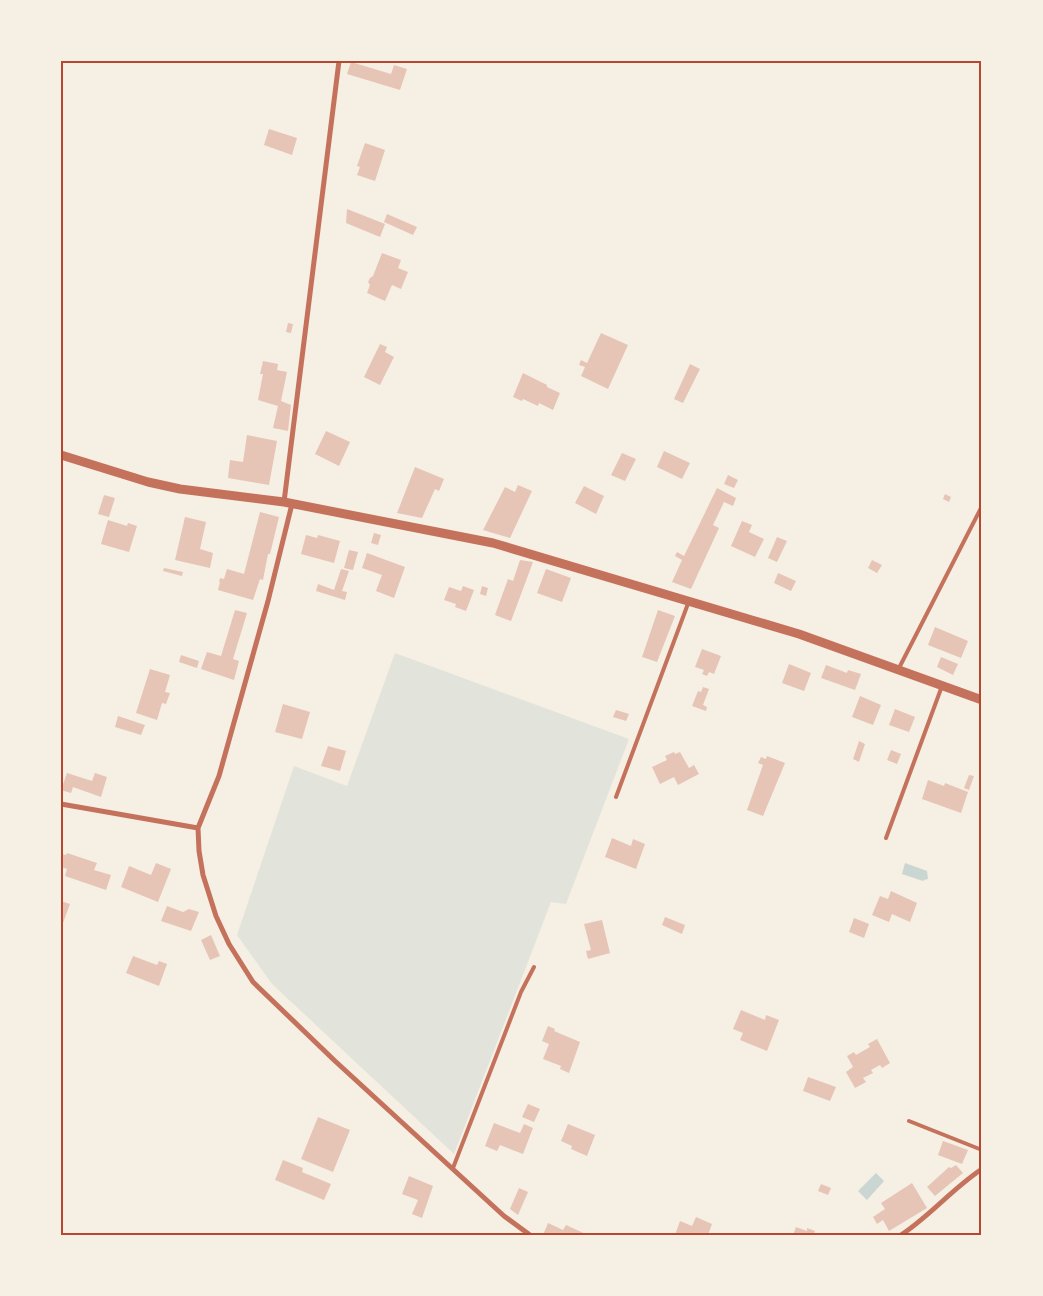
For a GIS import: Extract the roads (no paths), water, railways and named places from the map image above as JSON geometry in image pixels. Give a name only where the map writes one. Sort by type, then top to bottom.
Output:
[{"type":"street","points":[[339,61],[288,503],[268,601],[219,776],[198,828],[199,851],[203,875],[216,916],[229,944],[253,982],[335,1061],[504,1216],[530,1235]]},
{"type":"street","points":[[61,455],[148,482],[180,489],[288,503],[493,543],[799,634],[982,700]]},
{"type":"street","points":[[61,804],[198,828]]},
{"type":"street","points":[[901,1235],[982,1168]]},
{"type":"lane","points":[[898,670],[982,506]]},
{"type":"lane","points":[[616,797],[689,601]]},
{"type":"lane","points":[[886,838],[942,686]]},
{"type":"lane","points":[[453,1168],[521,992],[534,967]]},
{"type":"lane","points":[[909,1121],[982,1150]]}]
